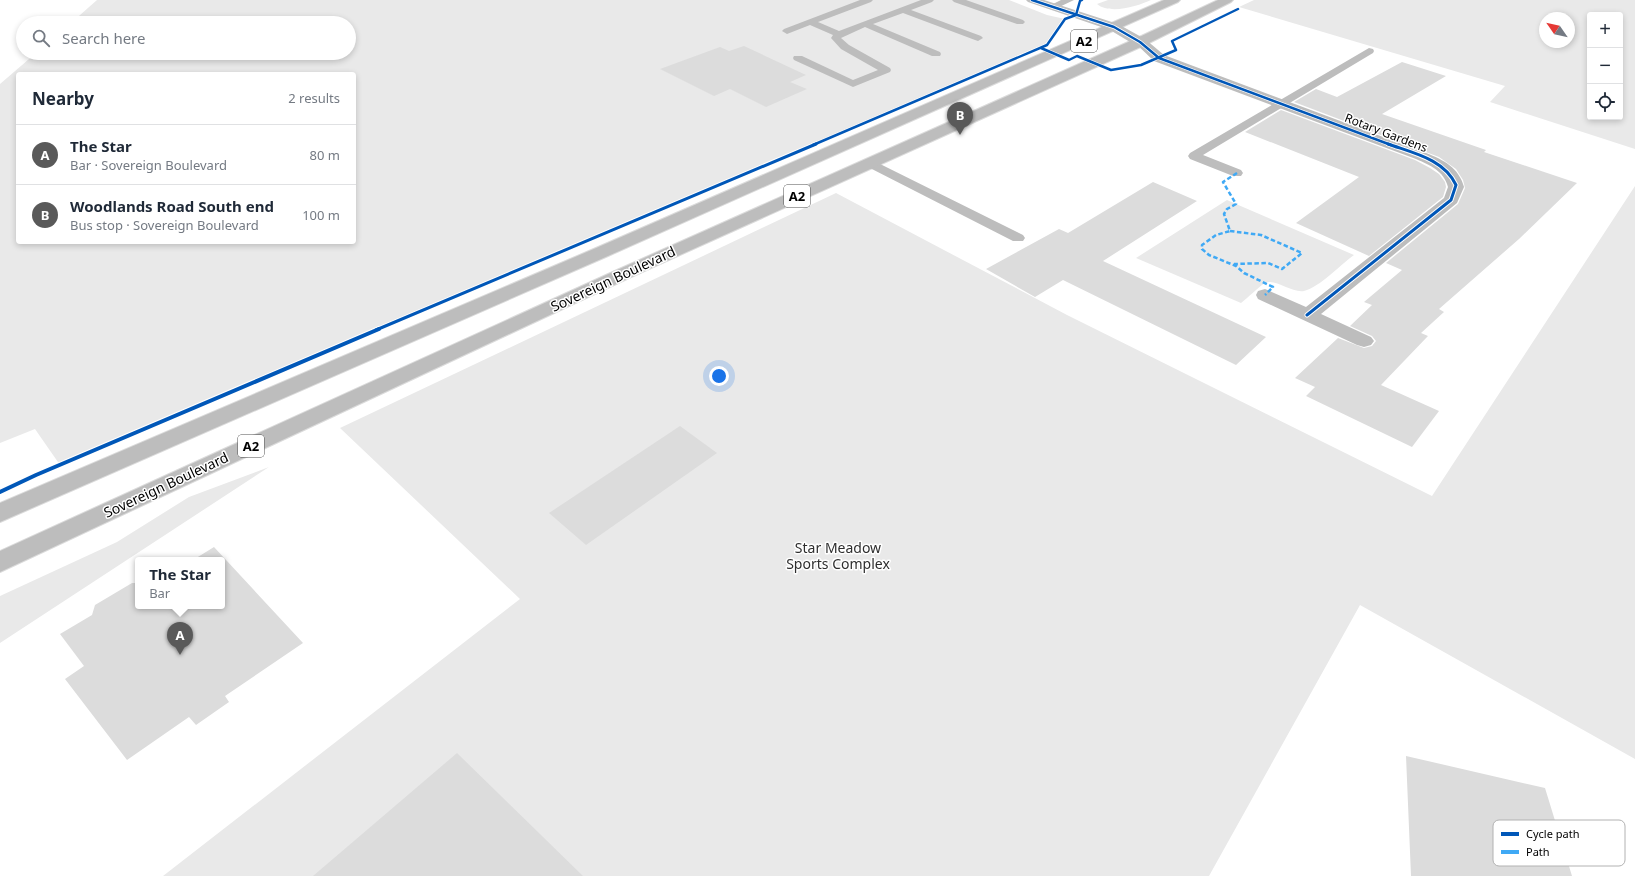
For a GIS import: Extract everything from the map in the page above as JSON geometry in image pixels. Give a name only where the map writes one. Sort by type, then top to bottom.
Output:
[{"type":"main road","name":"Sovereign Boulevard","points":[[0,513],[602,252],[1174,0]]},
{"type":"main road","name":"Sovereign Boulevard","points":[[0,562],[623,274],[1140,42],[1228,0]]},
{"type":"main road","name":"Rotary Gardens","points":[[1140,42],[1159,58],[1433,162],[1450,173],[1456,185],[1451,200],[1307,315]]},
{"type":"main road","points":[[1264,296],[1364,341]]},
{"type":"street","points":[[1032,0],[1114,27],[1140,42]]},
{"type":"lane","points":[[786,31],[868,0]]},
{"type":"lane","points":[[798,58],[853,84],[886,70],[845,47],[836,38],[839,34],[928,0]]},
{"type":"lane","points":[[957,0],[1020,22]]},
{"type":"lane","points":[[1052,7],[1069,0]]},
{"type":"lane","points":[[903,10],[978,38]]},
{"type":"lane","points":[[810,22],[839,34]]},
{"type":"lane","points":[[865,24],[936,54]]},
{"type":"lane","points":[[1237,172],[1194,156],[1370,50]]},
{"type":"lane","points":[[870,163],[1018,238]]},
{"type":"green space","points":[[97,0],[1009,0],[1047,15],[1065,19],[1047,45],[1041,48],[60,465],[35,429],[0,443],[0,84],[28,60],[356,60],[356,16],[79,16]]},
{"type":"green space","points":[[1108,0],[1151,0],[1132,7],[1116,9],[1109,9],[1097,4]]},
{"type":"green space","points":[[1254,0],[1635,0],[1635,149],[1490,102],[1505,86],[1239,7]]},
{"type":"green space","name":"Star Meadow Sports Complex","points":[[1635,186],[1635,759],[1360,605],[1209,876],[163,876],[520,599],[340,428],[836,193],[1067,315],[1432,496]]},
{"type":"green space","points":[[1227,200],[1354,255],[1310,289],[1299,291],[1269,282],[1262,285],[1241,303],[1136,258]]},
{"type":"green space","points":[[269,467],[0,643],[0,596],[117,542],[189,497]]},
{"type":"building","points":[[744,46],[806,75],[790,82],[807,89],[766,107],[730,89],[714,96],[660,69],[720,47],[729,51]]},
{"type":"building","points":[[1402,62],[1446,76],[1382,114],[1486,150],[1484,152],[1577,183],[1519,239],[1439,309],[1444,312],[1421,333],[1428,336],[1381,385],[1439,411],[1412,447],[1306,396],[1315,387],[1295,378],[1338,338],[1364,348],[1372,346],[1376,341],[1372,336],[1350,326],[1372,305],[1364,302],[1402,270],[1386,263],[1458,204],[1465,188],[1463,180],[1456,169],[1439,157],[1294,102],[1316,89],[1337,97]]},
{"type":"building","points":[[1281,110],[1415,160],[1430,168],[1439,174],[1445,182],[1446,187],[1443,197],[1369,256],[1296,223],[1359,177],[1245,132]]},
{"type":"building","points":[[1153,182],[1197,201],[1103,261],[1266,337],[1236,365],[1063,280],[1035,297],[986,269],[1059,229],[1068,233]]},
{"type":"building","points":[[680,426],[717,453],[586,545],[549,513]]},
{"type":"building","points":[[214,547],[223,557],[198,557]]},
{"type":"building","points":[[225,559],[303,643],[225,696],[229,702],[196,725],[189,717],[127,760],[65,679],[84,666],[60,634],[92,615],[95,605],[132,583],[135,583],[135,609],[225,609]]},
{"type":"building","points":[[457,753],[583,876],[313,876]]},
{"type":"building","points":[[1406,756],[1545,788],[1555,820],[1493,820],[1493,866],[1569,866],[1572,876],[1411,876]]},
{"type":"marked path","points":[[1237,173],[1223,182],[1236,204],[1227,209],[1224,214],[1230,231],[1216,235],[1202,245],[1202,249],[1209,255],[1236,266],[1244,273],[1273,287],[1265,295]]},
{"type":"marked path","points":[[1230,231],[1261,235],[1302,253],[1282,269],[1268,263],[1234,264]]},
{"type":"cycle path","points":[[1032,0],[1114,27],[1140,42],[1159,58],[1421,156],[1442,166],[1450,174],[1456,185],[1451,200],[1307,315]]},
{"type":"cycle path","points":[[0,492],[36,475],[1041,48],[1047,45],[1065,19],[1076,15],[1080,1],[1082,0]]},
{"type":"cycle path","points":[[1041,48],[1069,60],[1077,56],[1111,70],[1141,65],[1176,50],[1172,41],[1182,35],[1238,9]]},
{"type":"place","name":"Woodlands Road South end","points":[[960,135]]},
{"type":"place","name":"The Star","points":[[180,655]]}]
